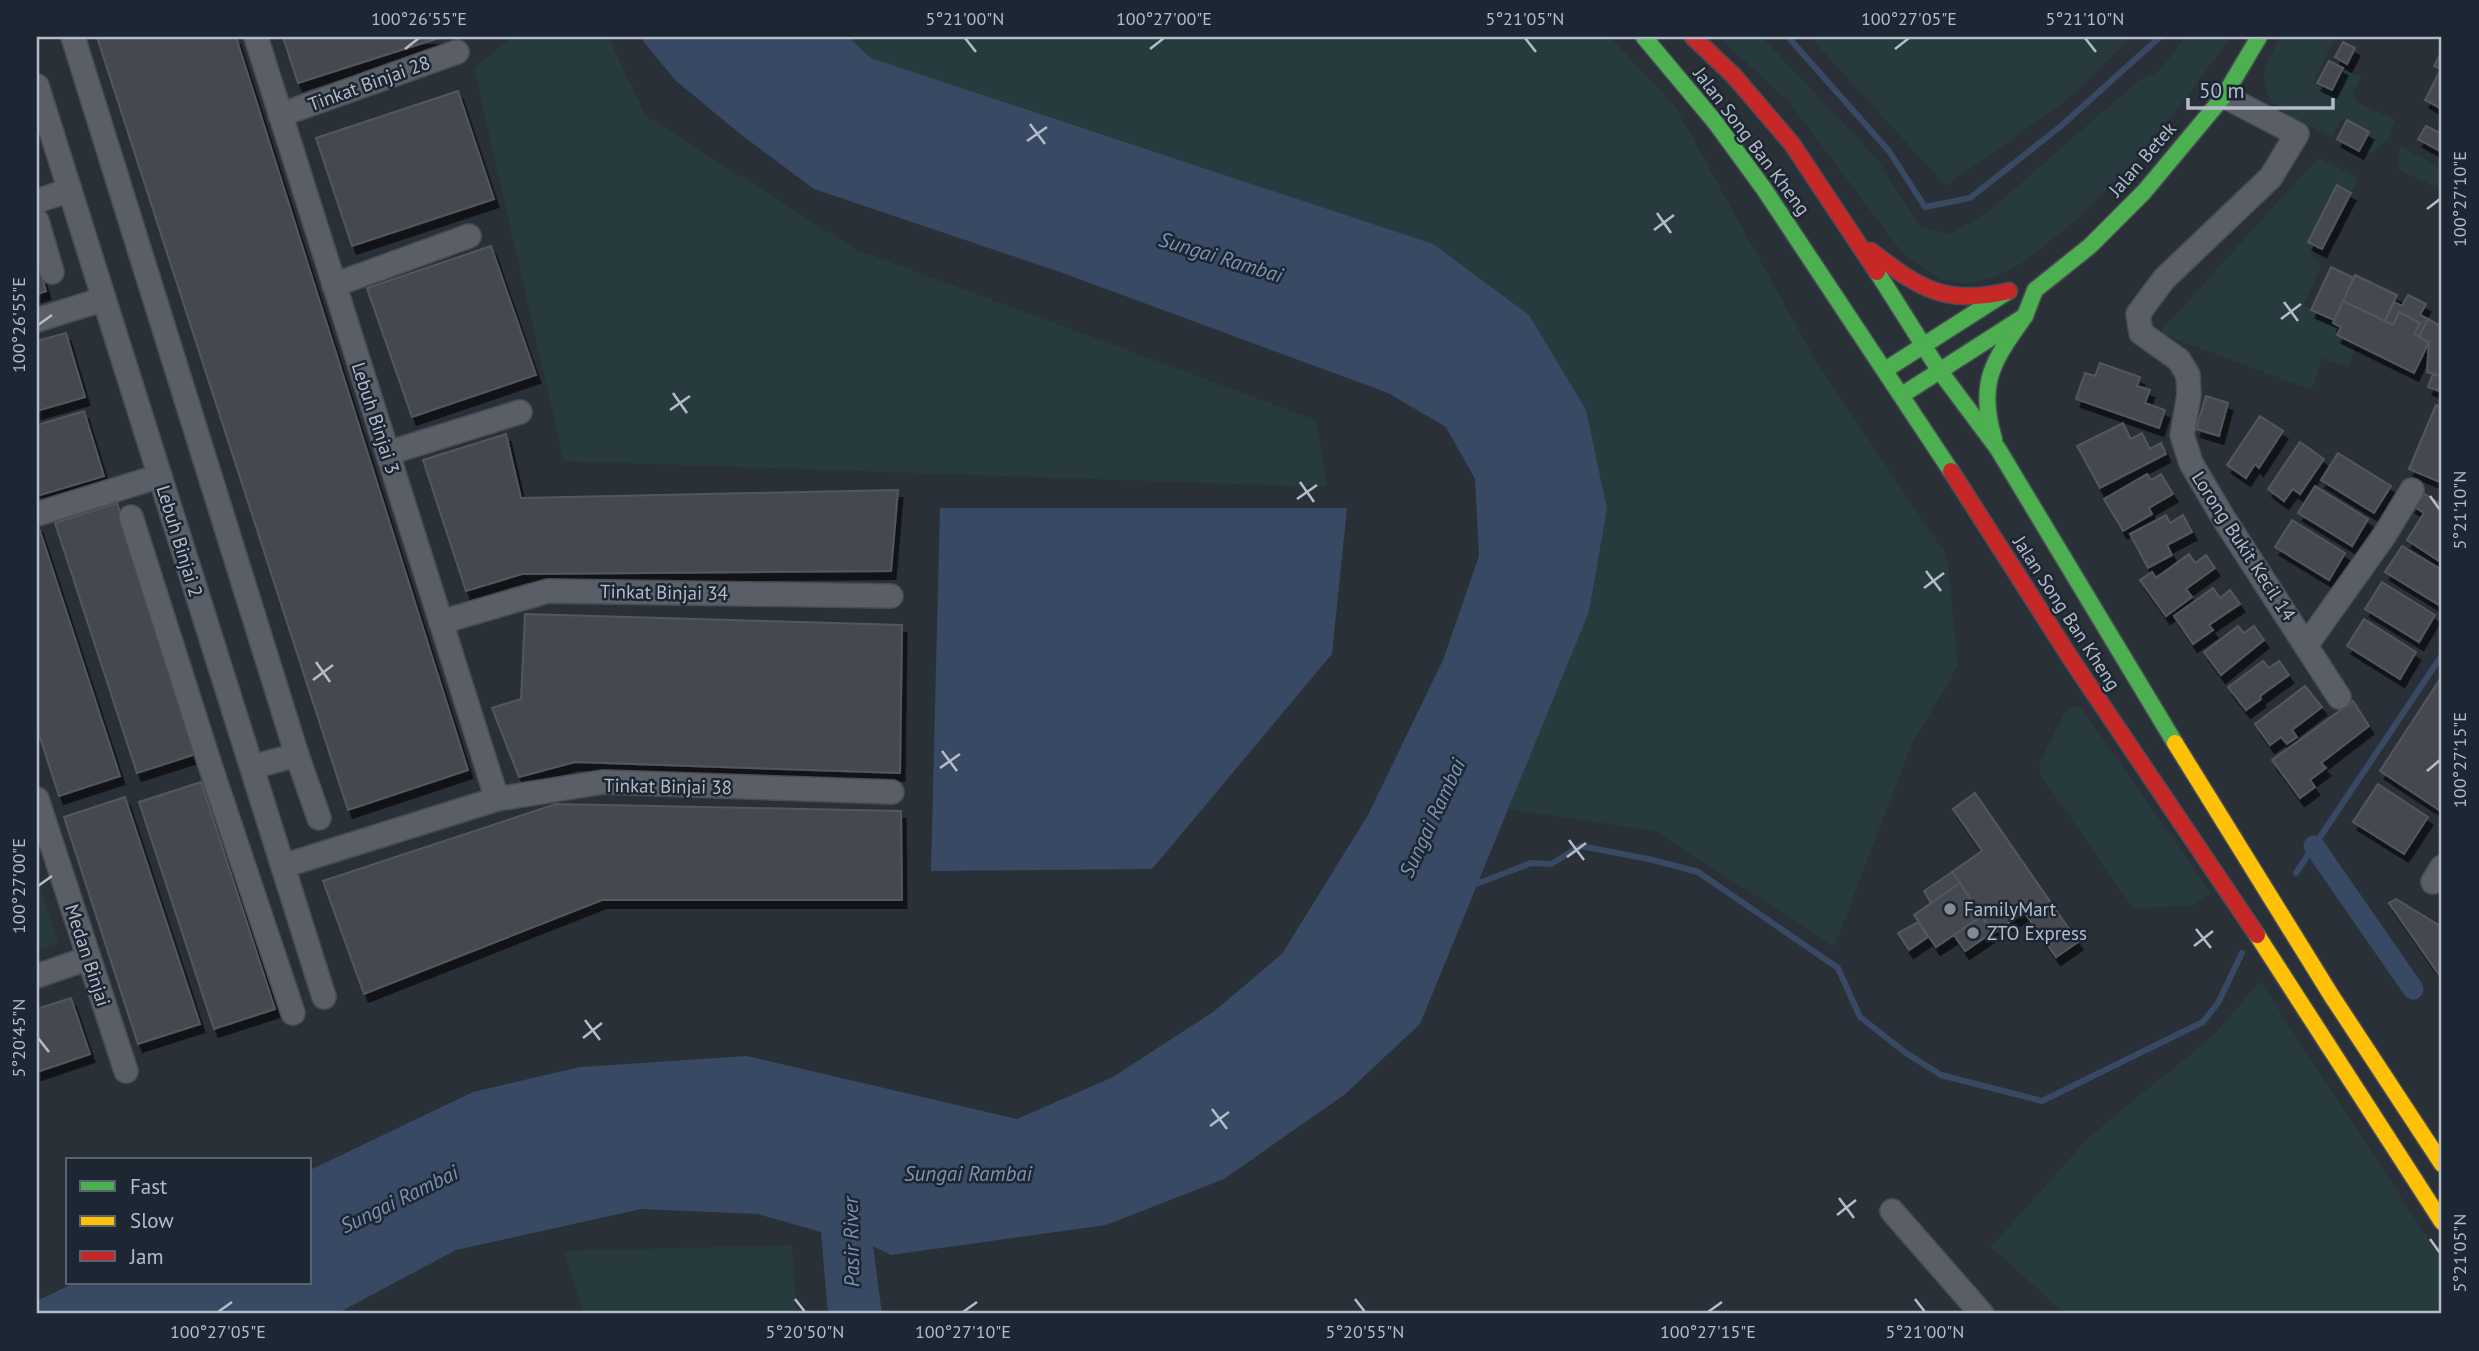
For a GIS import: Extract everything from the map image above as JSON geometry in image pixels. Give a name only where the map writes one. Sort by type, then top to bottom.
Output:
[{"type":"main road","name":"Jalan Song Ban Kheng","points":[[1644,37],[1715,122],[1764,189],[1902,395],[2073,662],[2250,925],[2442,1222]]},
{"type":"main road","name":"Jalan Song Ban Kheng","points":[[1693,37],[1734,76],[1786,137],[1856,239],[1922,345],[1998,449],[2330,995],[2442,1164]]},
{"type":"main road","name":"Jalan Betek","points":[[2035,290],[2090,246],[2144,192],[2224,96],[2259,37]]},
{"type":"main road","points":[[1856,239],[1889,265],[1944,296],[1972,298],[2009,291],[2035,290],[2025,316],[1997,357],[1987,383],[1987,420],[1998,449]]},
{"type":"main road","points":[[1885,370],[2009,291]]},
{"type":"main road","points":[[1902,395],[2025,316]]},
{"type":"street","points":[[73,37],[319,818]]},
{"type":"street","name":"Lebuh Binjai 3","points":[[256,37],[497,799]]},
{"type":"street","name":"Tinkat Binjai 28","points":[[280,115],[457,52]]},
{"type":"street","name":"Lebuh Binjai 2","points":[[37,86],[324,997]]},
{"type":"street","name":"Lorong Bukit Kecil 14","points":[[2224,96],[2297,134],[2271,177],[2164,279],[2138,314],[2141,333],[2179,360],[2188,375],[2189,396],[2182,435],[2191,463],[2224,520],[2339,697]]},
{"type":"street","points":[[37,201],[70,190]]},
{"type":"street","points":[[37,221],[52,272]]},
{"type":"street","points":[[334,285],[469,236]]},
{"type":"street","points":[[37,320],[104,299]]},
{"type":"street","points":[[387,453],[520,412]]},
{"type":"street","points":[[37,514],[160,476]]},
{"type":"street","points":[[2307,644],[2384,536],[2412,490]]},
{"type":"street","points":[[131,517],[293,1013]]},
{"type":"street","name":"Tinkat Binjai 34","points":[[441,622],[548,591],[891,596]]},
{"type":"street","points":[[252,767],[297,755]]},
{"type":"street","name":"Tinkat Binjai 38","points":[[283,866],[497,799],[603,782],[892,792]]},
{"type":"street","name":"Medan Binjai","points":[[39,811],[126,1071]]},
{"type":"street","points":[[37,976],[89,958]]},
{"type":"street","points":[[1892,1211],[1982,1314]]},
{"type":"green space","points":[[513,37],[608,37],[646,116],[855,249],[1316,420],[1327,487],[564,461],[474,68]]},
{"type":"green space","points":[[848,37],[1610,37],[1675,106],[1814,358],[1947,556],[1958,666],[1911,746],[1834,947],[1656,831],[1508,809],[1589,612],[1607,509],[871,58]]},
{"type":"green space","points":[[1718,37],[1762,37],[1878,160],[1919,226],[1950,235],[1990,210],[2138,81],[2158,72],[2186,37],[2230,37],[2194,88],[2134,162],[2077,220],[2019,265],[1993,277],[1967,284],[1941,279],[1904,255],[1789,102]]},
{"type":"green space","points":[[1810,37],[2132,37],[2068,99],[1946,186]]},
{"type":"green space","points":[[2281,37],[2335,37],[2313,83],[2335,93],[2346,69],[2361,77],[2353,93],[2356,102],[2395,120],[2387,141],[2369,155],[2359,151],[2347,120],[2342,118],[2331,137],[2295,119],[2274,103],[2267,93],[2264,81],[2267,63]]},
{"type":"green space","points":[[2401,147],[2442,168],[2442,190],[2400,170],[2398,155]]},
{"type":"green space","points":[[2318,158],[2358,178],[2351,193],[2337,186],[2308,242],[2316,246],[2311,258],[2322,264],[2303,306],[2334,320],[2333,323],[2341,327],[2357,344],[2349,367],[2322,358],[2312,390],[2159,333]]},
{"type":"green space","points":[[2080,706],[2211,893],[2192,906],[2133,908],[2041,775],[2039,764],[2063,716],[2070,708]]},
{"type":"green space","points":[[37,877],[59,943],[37,950]]},
{"type":"green space","points":[[2260,981],[2442,1260],[2442,1314],[2065,1314],[1991,1247],[2089,1137],[2215,1034]]},
{"type":"green space","points":[[792,1245],[797,1314],[585,1314],[564,1251]]},
{"type":"water","points":[[640,37],[848,37],[871,58],[1433,244],[1529,315],[1586,410],[1607,509],[1589,612],[1420,1024],[1344,1095],[1224,1179],[1106,1225],[891,1255],[873,1246],[882,1314],[828,1314],[821,1232],[758,1214],[641,1209],[456,1250],[336,1314],[37,1314],[37,1301],[72,1284],[312,1284],[312,1169],[473,1092],[580,1067],[747,1056],[1017,1119],[1113,1077],[1213,1012],[1282,954],[1368,815],[1443,660],[1479,556],[1475,479],[1446,427],[1388,393],[1060,272],[814,189],[739,133],[675,80]]},
{"type":"water","points":[[940,508],[1347,508],[1332,654],[1152,869],[931,871]]},
{"type":"building","points":[[97,37],[236,37],[468,770],[348,810]]},
{"type":"building","points":[[283,37],[442,37],[298,83]]},
{"type":"building","points":[[2343,42],[2355,48],[2347,64],[2335,57]]},
{"type":"building","points":[[2442,51],[2442,109],[2425,100],[2441,69],[2434,66]]},
{"type":"building","points":[[2329,61],[2343,68],[2332,90],[2317,83]]},
{"type":"building","points":[[458,91],[494,199],[352,246],[316,138]]},
{"type":"building","points":[[2347,120],[2369,132],[2359,151],[2337,139]]},
{"type":"building","points":[[2426,126],[2442,134],[2442,152],[2418,139]]},
{"type":"building","points":[[2337,185],[2351,193],[2322,249],[2308,242]]},
{"type":"building","points":[[491,246],[536,375],[412,417],[367,288]]},
{"type":"building","points":[[37,261],[46,291],[37,294]]},
{"type":"building","points":[[2331,267],[2354,278],[2334,320],[2311,310]]},
{"type":"building","points":[[2355,275],[2397,295],[2385,321],[2343,301]]},
{"type":"building","points":[[2408,295],[2426,304],[2420,315],[2428,319],[2419,337],[2414,334],[2420,323],[2399,312],[2393,325],[2385,321],[2394,302],[2402,306]]},
{"type":"building","points":[[2343,301],[2393,325],[2399,312],[2420,323],[2414,334],[2429,342],[2414,373],[2337,335],[2341,327],[2333,323]]},
{"type":"building","points":[[2428,319],[2441,326],[2442,377],[2427,372],[2429,342],[2419,337]]},
{"type":"building","points":[[66,333],[85,397],[37,411],[37,341]]},
{"type":"building","points":[[2100,363],[2140,377],[2137,386],[2150,390],[2145,403],[2165,410],[2159,428],[2076,399],[2085,373],[2095,376]]},
{"type":"building","points":[[2433,374],[2442,377],[2442,392],[2428,387]]},
{"type":"building","points":[[2206,396],[2228,403],[2219,436],[2196,429]]},
{"type":"building","points":[[2436,405],[2442,407],[2442,483],[2409,469]]},
{"type":"building","points":[[84,411],[104,476],[37,496],[37,425]]},
{"type":"building","points":[[2260,416],[2283,431],[2259,468],[2255,464],[2246,478],[2227,465]]},
{"type":"building","points":[[2123,423],[2131,439],[2142,433],[2150,449],[2161,443],[2166,454],[2100,488],[2077,446]]},
{"type":"building","points":[[506,434],[521,498],[898,490],[891,571],[522,574],[466,591],[423,460]]},
{"type":"building","points":[[2300,442],[2324,459],[2300,494],[2293,489],[2284,501],[2268,489]]},
{"type":"building","points":[[2338,453],[2391,486],[2374,513],[2321,480]]},
{"type":"building","points":[[2147,474],[2151,480],[2161,474],[2173,494],[2149,508],[2152,514],[2123,531],[2104,499]]},
{"type":"building","points":[[2315,486],[2368,519],[2352,546],[2298,513]]},
{"type":"building","points":[[2420,491],[2442,505],[2442,563],[2407,540],[2424,513],[2411,505]]},
{"type":"building","points":[[117,503],[199,753],[137,773],[55,523]]},
{"type":"building","points":[[2166,515],[2170,523],[2183,515],[2192,532],[2167,545],[2172,555],[2148,568],[2130,534]]},
{"type":"building","points":[[2292,520],[2345,553],[2329,580],[2275,547]]},
{"type":"building","points":[[37,525],[120,776],[59,796],[37,728]]},
{"type":"building","points":[[2402,546],[2442,570],[2442,599],[2439,605],[2385,572]]},
{"type":"building","points":[[2189,554],[2195,563],[2206,555],[2215,568],[2186,589],[2192,597],[2166,616],[2140,580],[2152,572],[2156,578]]},
{"type":"building","points":[[2382,582],[2435,615],[2419,642],[2365,609]]},
{"type":"building","points":[[2213,588],[2220,598],[2230,590],[2240,604],[2209,625],[2213,630],[2193,644],[2174,616]]},
{"type":"building","points":[[525,614],[902,625],[900,773],[575,762],[519,777],[492,708],[521,699]]},
{"type":"building","points":[[2364,619],[2416,652],[2400,679],[2347,646]]},
{"type":"building","points":[[2238,626],[2244,633],[2254,626],[2264,640],[2221,675],[2204,652]]},
{"type":"building","points":[[2263,661],[2269,668],[2279,661],[2289,675],[2246,710],[2228,687]]},
{"type":"building","points":[[2442,676],[2442,812],[2380,771]]},
{"type":"building","points":[[2305,686],[2322,707],[2292,730],[2297,737],[2287,744],[2281,737],[2270,745],[2255,724]]},
{"type":"building","points":[[2353,701],[2369,726],[2321,763],[2326,768],[2310,780],[2315,787],[2300,798],[2272,760]]},
{"type":"building","points":[[201,782],[275,1009],[214,1029],[139,802]]},
{"type":"building","points":[[2378,784],[2428,817],[2404,854],[2353,822]]},
{"type":"building","points":[[1975,793],[2078,942],[2056,957],[2024,912],[1994,933],[1952,872],[1982,851],[1953,809]]},
{"type":"building","points":[[125,797],[200,1024],[138,1044],[64,817]]},
{"type":"building","points":[[556,804],[901,811],[902,900],[602,900],[364,994],[323,881]]},
{"type":"building","points":[[1952,872],[1960,883],[1931,903],[1924,891]]},
{"type":"building","name":"FamilyMart","points":[[1960,883],[1982,916],[1936,947],[1914,915]]},
{"type":"building","points":[[2396,899],[2442,927],[2442,979],[2389,903]]},
{"type":"building","name":"ZTO Express","points":[[1982,916],[1993,932],[1965,951],[1954,935]]},
{"type":"building","points":[[1918,922],[1928,937],[1909,950],[1898,933]]},
{"type":"building","points":[[71,998],[90,1054],[37,1072],[37,1009]]},
{"type":"waterway","points":[[1788,37],[1889,151],[1925,207],[1970,198],[2061,126],[2160,37]]},
{"type":"waterway","points":[[2296,873],[2442,655]]},
{"type":"waterway","points":[[1471,886],[1531,863],[1551,864],[1581,846],[1698,872],[1838,968],[1860,1017],[1906,1053],[1941,1075],[2042,1101],[2203,1022],[2218,1003],[2242,953]]},
{"type":"waterway","points":[[2314,846],[2413,989]]},
{"type":"traffic: fast","points":[[1644,37],[1715,122],[1764,189],[1951,471]]},
{"type":"traffic: fast","points":[[1902,395],[2025,316],[2035,290],[2090,246],[2144,192],[2224,96],[2259,37]]},
{"type":"traffic: fast","points":[[1877,272],[1939,370],[1998,449],[2175,743]]},
{"type":"traffic: fast","points":[[1885,370],[2007,292]]},
{"type":"traffic: fast","points":[[1994,439],[1987,402],[1991,373],[2004,346],[2025,316]]},
{"type":"traffic: slow","points":[[2175,743],[2331,995],[2442,1164]]},
{"type":"traffic: slow","points":[[2257,935],[2442,1222]]},
{"type":"traffic: jam","points":[[1693,37],[1734,76],[1792,144],[1877,272]]},
{"type":"traffic: jam","points":[[1871,251],[1904,275],[1935,291],[1968,296],[2009,291]]},
{"type":"traffic: jam","points":[[1951,471],[2073,662],[2257,935]]},
{"type":"place","name":"FamilyMart","points":[[1950,909]]},
{"type":"place","name":"ZTO Express","points":[[1973,933]]},
{"type":"water label","name":"Sungai Rambai","points":[[1221,257]]},
{"type":"water label","name":"Sungai Rambai","points":[[1432,818]]},
{"type":"water label","name":"Sungai Rambai","points":[[968,1173]]},
{"type":"water label","name":"Sungai Rambai","points":[[399,1199]]},
{"type":"water label","name":"Pasir River","points":[[851,1242]]}]
